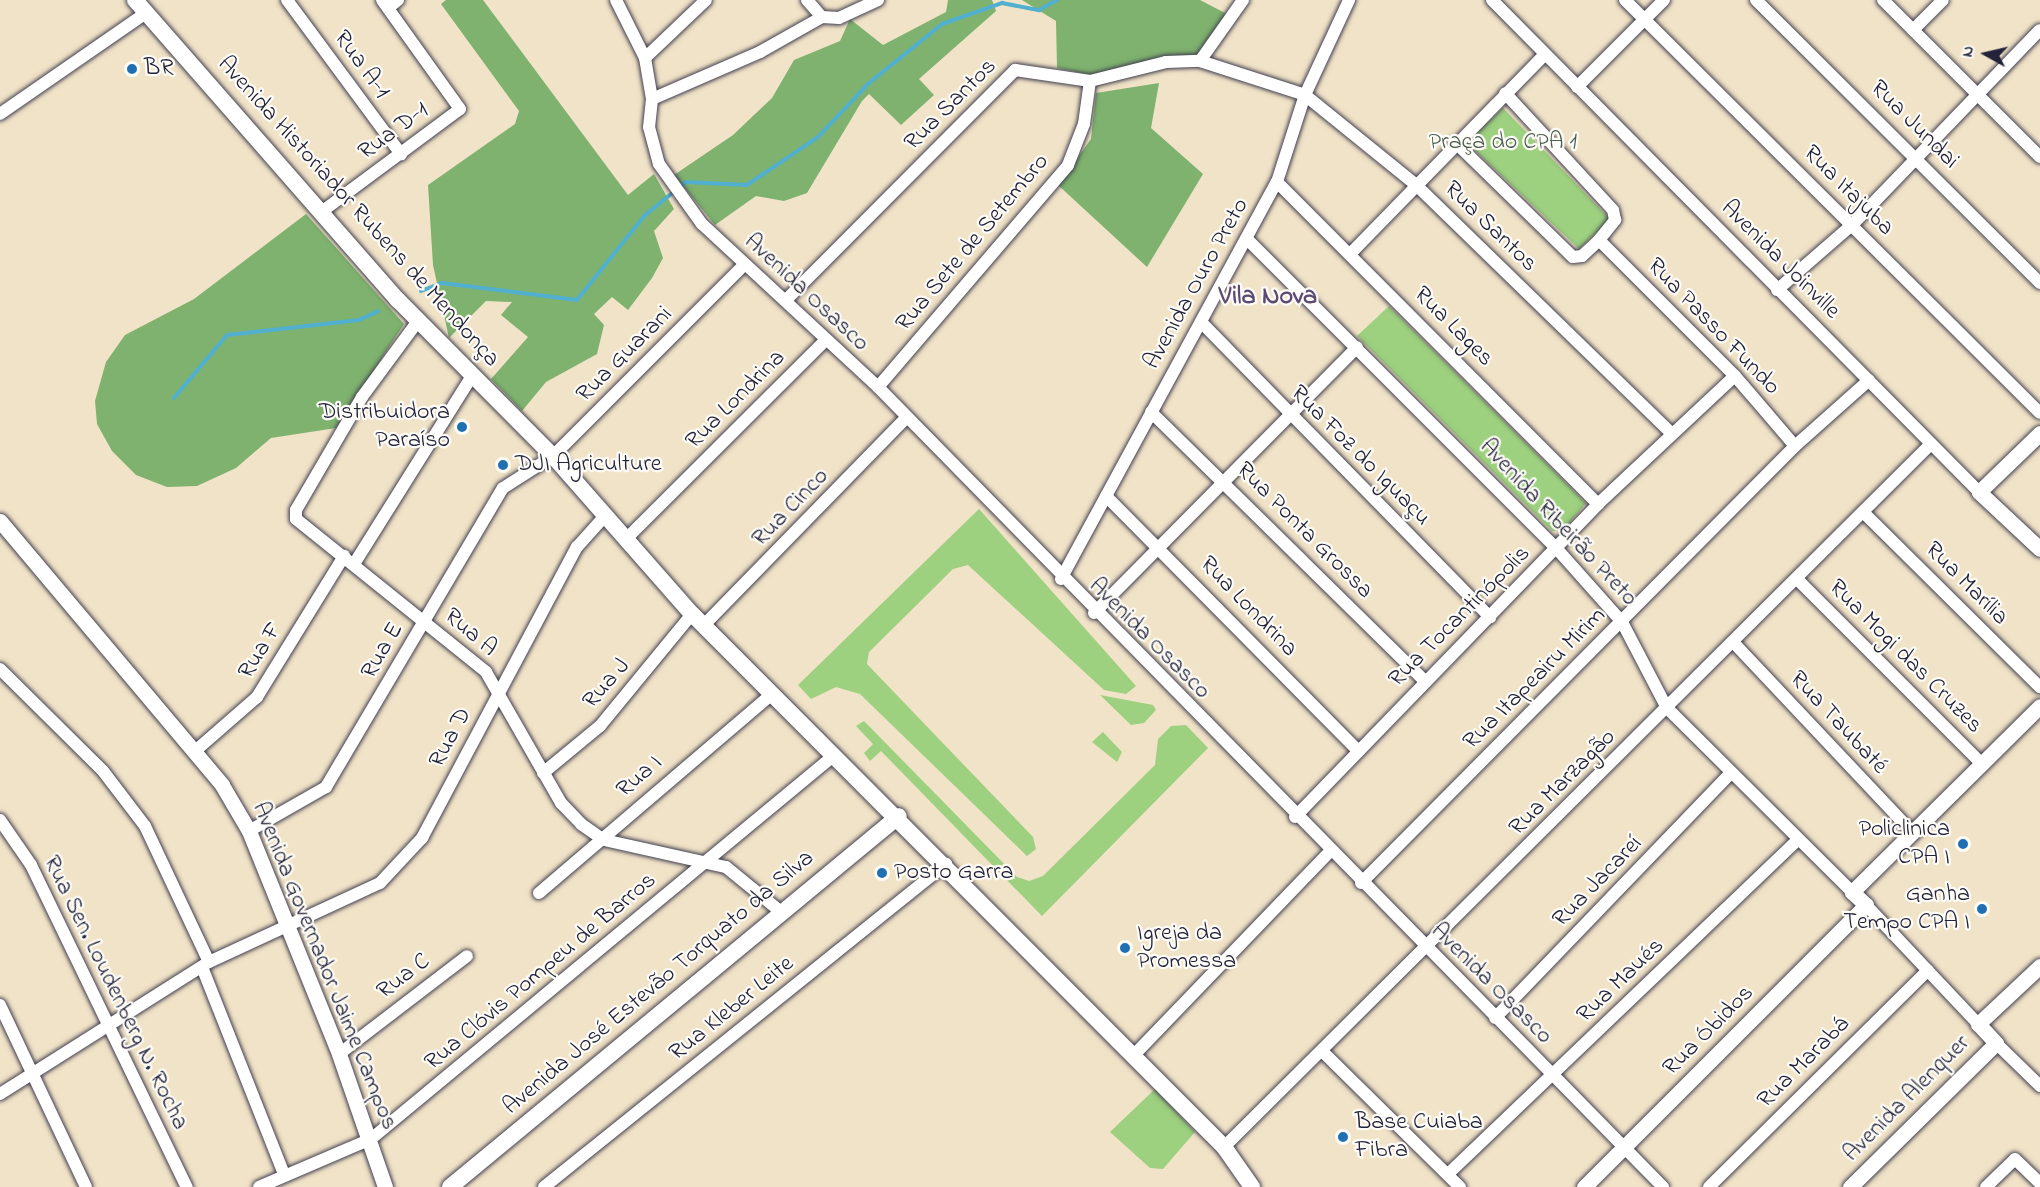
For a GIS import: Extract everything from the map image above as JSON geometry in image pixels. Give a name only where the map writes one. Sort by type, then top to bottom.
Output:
[{"type":"main road","name":"Avenida Historiador Rubens de Mendonça","points":[[140,6],[324,210],[418,321],[553,456],[604,517],[698,620],[832,757],[899,816],[1224,1147],[1255,1184]]},
{"type":"main road","name":"Avenida José Estevão Torquato da Silva","points":[[450,1187],[899,816]]},
{"type":"street","name":"Rua A-1","points":[[287,0],[401,154]]},
{"type":"street","points":[[385,4],[398,0]]},
{"type":"street","name":"Avenida Osasco","points":[[617,0],[645,58],[652,99],[649,126],[659,164],[680,197],[744,265],[786,300],[878,387],[1094,613],[1663,1187]]},
{"type":"street","points":[[645,58],[706,0]]},
{"type":"street","points":[[807,0],[822,17]]},
{"type":"street","points":[[652,99],[760,52],[822,17],[839,18],[878,0]]},
{"type":"street","points":[[1200,61],[1244,0]]},
{"type":"street","name":"Avenida Ouro Preto","points":[[1061,579],[1277,182],[1305,95],[1349,0]]},
{"type":"street","name":"Avenida Joinville","points":[[1492,0],[1544,55],[1869,380],[1929,446],[2040,549]]},
{"type":"street","name":"Rua Itajuba","points":[[1625,0],[1853,224],[2040,413]]},
{"type":"street","points":[[1577,87],[1664,0]]},
{"type":"street","name":"Rua Jundai","points":[[1756,0],[1918,158],[2040,283]]},
{"type":"street","points":[[1883,0],[2040,157]]},
{"type":"street","points":[[1913,30],[1943,0]]},
{"type":"street","name":"Rua D-1","points":[[324,210],[460,109],[385,4]]},
{"type":"street","points":[[0,114],[140,6]]},
{"type":"street","points":[[1778,290],[1853,224],[2040,30]]},
{"type":"street","points":[[1351,253],[1415,184],[1544,55]]},
{"type":"street","name":"Rua Santos","points":[[786,300],[1015,70],[1090,81],[1166,62],[1200,61],[1305,95],[1415,184],[1671,433]]},
{"type":"street","name":"Rua Sete de Setembro","points":[[878,387],[1068,165],[1084,124],[1090,81]]},
{"type":"street","points":[[1456,143],[1573,257],[1582,256],[1599,240],[1615,220],[1613,210],[1505,93]]},
{"type":"street","name":"Rua Lages","points":[[1277,182],[1351,253],[1598,504]]},
{"type":"street","name":"Avenida Ribeirão Preto","points":[[1247,239],[1557,549],[1622,622],[1667,708],[1797,842],[1866,905],[1996,1043],[2040,1086]]},
{"type":"street","name":"Rua Passo Fundo","points":[[1599,240],[1735,376],[1795,446]]},
{"type":"street","name":"Rua Guarani","points":[[531,468],[553,456],[744,265]]},
{"type":"street","name":"Rua A","points":[[418,321],[362,396],[296,510],[298,521],[486,672],[561,803],[604,840]]},
{"type":"street","name":"Rua Foz do Iguaçu","points":[[1202,323],[1490,617]]},
{"type":"street","name":"Rua Londrina","points":[[625,540],[826,340]]},
{"type":"street","points":[[1094,613],[1357,347]]},
{"type":"street","points":[[354,564],[472,376]]},
{"type":"street","name":"Rua Tocantinópolis","points":[[1296,817],[1357,750],[1557,549],[1598,504],[1671,433],[1735,376]]},
{"type":"street","name":"Rua Itapeairu Mirim","points":[[1361,883],[1795,446],[1869,380]]},
{"type":"street","name":"Rua Ponta Grossa","points":[[1151,412],[1224,481],[1426,682]]},
{"type":"street","name":"Rua Cinco","points":[[698,620],[907,417]]},
{"type":"street","points":[[1979,492],[2040,433]]},
{"type":"street","name":"Rua Marzagão","points":[[1224,1147],[1426,949],[1929,446]]},
{"type":"street","name":"Rua E","points":[[249,831],[326,787],[424,622],[479,522],[503,488],[531,468]]},
{"type":"street","name":"Rua Londrina","points":[[1106,496],[1160,546],[1357,750]]},
{"type":"street","name":"Rua Marília","points":[[1863,512],[2040,687]]},
{"type":"street","name":"Rua D","points":[[0,1094],[205,965],[285,925],[381,883],[422,838],[577,546],[604,517]]},
{"type":"street","name":"Avenida Governador Jaime Campos","points":[[0,521],[194,752],[249,831],[285,925],[339,1053],[371,1139],[385,1187]]},
{"type":"street","name":"Rua F","points":[[194,752],[257,697],[344,556]]},
{"type":"street","name":"Rua Mogi das Cruzes","points":[[1797,579],[1982,765]]},
{"type":"street","name":"Rua J","points":[[543,773],[600,726],[698,620]]},
{"type":"street","name":"Rua Taubaté","points":[[1733,642],[1914,833]]},
{"type":"street","points":[[0,669],[104,771],[145,826],[205,965],[284,1174]]},
{"type":"street","name":"Rua I","points":[[539,893],[604,840],[771,695]]},
{"type":"street","points":[[1852,892],[2040,706]]},
{"type":"street","name":"Rua Clóvis Pompeu de Barros","points":[[259,1187],[284,1174],[371,1139],[832,757]]},
{"type":"street","name":"Rua Jacareí","points":[[1495,1018],[1730,774]]},
{"type":"street","name":"Rua Sen. Loudenberg N. Rocha","points":[[0,820],[32,865],[187,1187]]},
{"type":"street","points":[[604,840],[708,859],[726,867],[781,912]]},
{"type":"street","name":"Rua Maués","points":[[1448,1174],[1797,842]]},
{"type":"street","points":[[1134,1055],[1329,851]]},
{"type":"street","name":"Rua Kleber Leite","points":[[544,1187],[946,864]]},
{"type":"street","name":"Rua Óbidos","points":[[1584,1187],[1866,905]]},
{"type":"street","name":"Rua C","points":[[339,1053],[467,956]]},
{"type":"street","points":[[1978,1024],[2040,966]]},
{"type":"street","name":"Rua Marabá","points":[[1709,1187],[1928,970]]},
{"type":"street","points":[[0,1005],[35,1072],[86,1187]]},
{"type":"street","name":"Avenida Alenquer","points":[[1850,1187],[1996,1043]]},
{"type":"street","points":[[1322,1051],[1461,1187]]},
{"type":"street","points":[[1986,1187],[2015,1159],[2040,1183]]},
{"type":"green space","points":[[446,0],[483,0],[628,195],[654,174],[674,209],[654,231],[663,258],[652,278],[628,310],[612,297],[594,314],[604,325],[597,354],[546,382],[522,411],[491,379],[528,337],[501,315],[512,302],[486,301],[449,338],[433,265],[428,185],[515,124],[519,111],[441,4]]},
{"type":"green space","points":[[948,0],[992,0],[996,11],[919,79],[934,95],[901,125],[869,94],[862,101],[807,193],[784,201],[756,196],[715,225],[674,175],[733,135],[772,98],[794,60],[840,41],[850,19],[883,45],[946,12]]},
{"type":"green space","points":[[1022,0],[1200,0],[1227,14],[1198,57],[1091,75],[1057,68],[1056,21]]},
{"type":"green space","points":[[1159,83],[1151,128],[1203,174],[1147,267],[1058,185],[1091,139],[1096,93]]},
{"type":"green space","name":"Praça do CPA 1","points":[[1503,108],[1610,219],[1579,249],[1467,143]]},
{"type":"green space","points":[[306,214],[404,324],[336,428],[271,438],[236,468],[197,486],[167,487],[136,475],[112,451],[97,424],[95,401],[106,362],[125,335],[194,299]]},
{"type":"green space","points":[[1389,306],[1586,503],[1563,531],[1552,531],[1357,336]]},
{"type":"green space","points":[[979,509],[1136,686],[1126,694],[1104,690],[968,565],[953,569],[869,652],[867,664],[1033,837],[1036,849],[1027,856],[860,694],[836,687],[811,699],[798,685]]},
{"type":"green space","points":[[1100,695],[1153,705],[1156,710],[1144,723],[1131,725]]},
{"type":"green space","points":[[864,721],[1017,877],[1029,881],[1043,876],[1155,765],[1158,739],[1171,726],[1186,725],[1208,748],[1042,916],[881,751],[870,761],[864,753],[873,744],[856,726]]},
{"type":"green space","points":[[1103,732],[1122,752],[1117,762],[1092,742]]},
{"type":"green space","points":[[1155,1089],[1195,1132],[1163,1169],[1150,1168],[1110,1132]]},
{"type":"waterway","points":[[421,291],[442,283],[577,300],[644,216],[686,182],[747,185],[818,137],[869,83],[942,24],[1002,3],[1039,10],[1057,0]]},
{"type":"waterway","points":[[174,398],[227,335],[359,320],[378,311]]},
{"type":"place","name":"BR","points":[[132,69]]},
{"type":"place","name":"Distribuidora Paraíso","points":[[462,427]]},
{"type":"place","name":"DJI Agriculture","points":[[503,465]]},
{"type":"place","name":"Policlinica CPA I","points":[[1963,844]]},
{"type":"place","name":"Posto Garra","points":[[882,873]]},
{"type":"place","name":"Ganha Tempo CPA I","points":[[1982,909]]},
{"type":"place","name":"Igreja da Promessa","points":[[1125,948]]},
{"type":"place","name":"Base Cuiaba Fibra","points":[[1343,1137]]},
{"type":"district","name":"Vila Nova","points":[[1268,298]]}]
